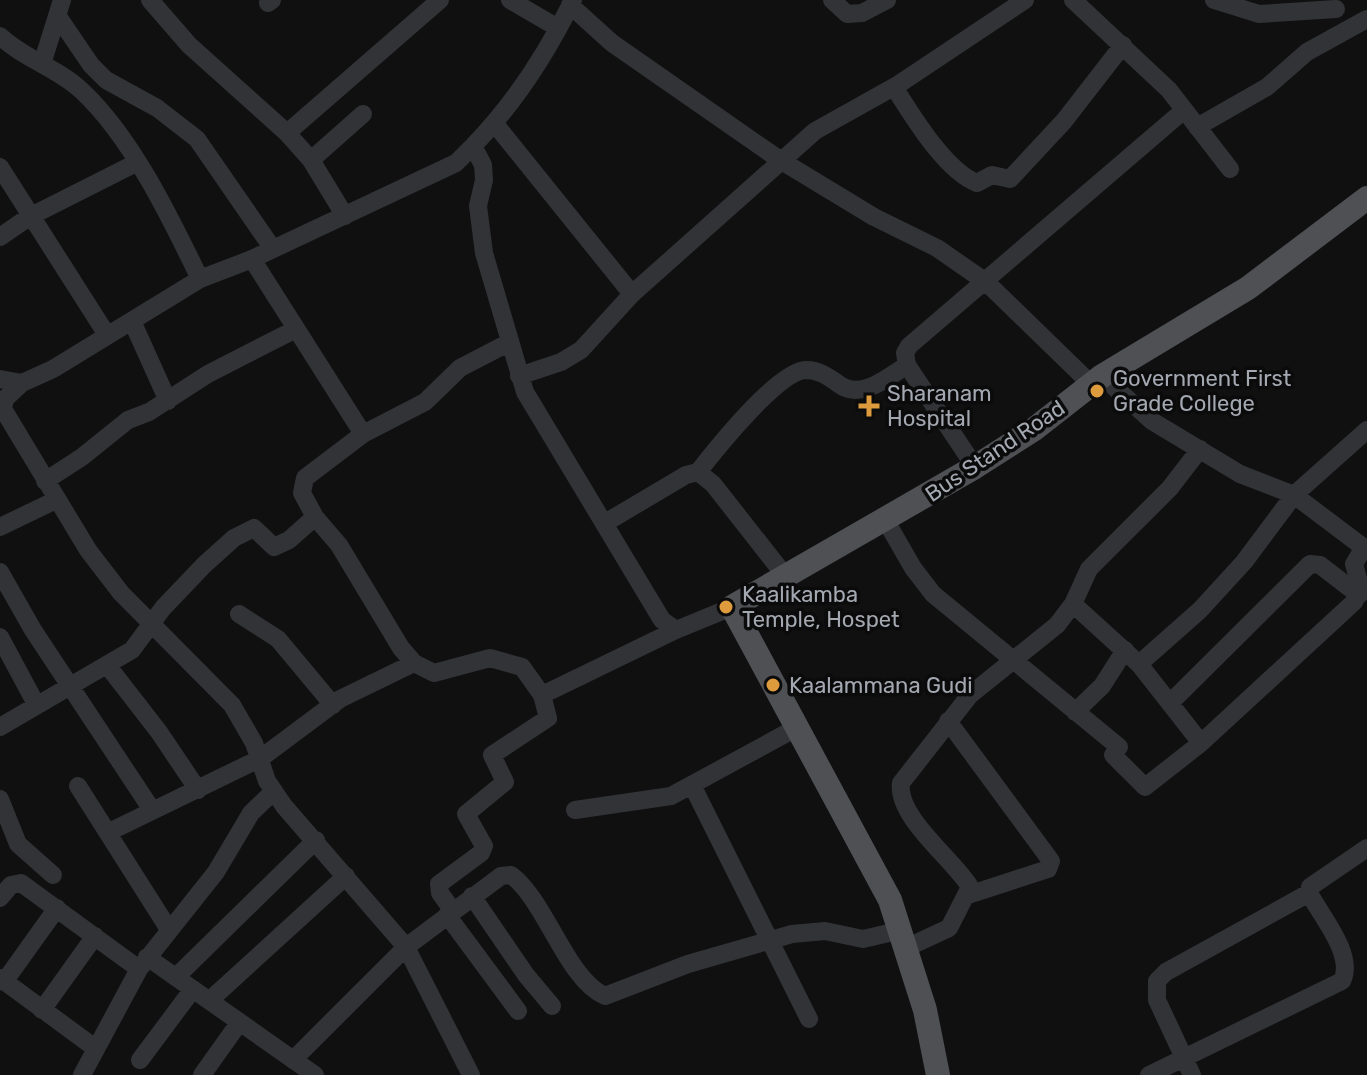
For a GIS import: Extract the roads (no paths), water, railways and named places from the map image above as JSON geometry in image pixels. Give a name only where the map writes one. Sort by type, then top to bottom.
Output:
[{"type":"main road","name":"Bus Stand Road","points":[[732,607],[886,521],[1033,430],[1096,380],[1248,288],[1367,198]]},
{"type":"main road","points":[[732,607],[854,830],[904,939],[925,1010],[938,1075]]},
{"type":"street","points":[[150,0],[189,45],[287,133],[311,160],[345,216]]},
{"type":"street","points":[[287,133],[440,0]]},
{"type":"street","points":[[510,0],[558,28]]},
{"type":"street","points":[[832,0],[847,14],[854,15],[887,0]]},
{"type":"street","points":[[519,376],[561,362],[581,350],[632,294],[815,131],[894,87],[1025,0]]},
{"type":"street","points":[[1073,0],[1169,90],[1230,169]]},
{"type":"street","points":[[1214,0],[1259,14],[1332,5],[1348,28]]},
{"type":"street","points":[[471,1075],[406,947],[274,791],[267,781],[261,758],[232,705],[121,593],[56,500],[1,409],[5,399],[22,383],[53,369],[200,279],[252,259],[456,163],[495,124],[558,28],[571,2],[612,43],[780,160],[874,217],[937,248],[986,282],[1096,380],[1152,421],[1240,474],[1294,495],[1366,548],[1353,569],[1359,582],[1359,595],[1201,743],[1145,787],[1116,751],[1075,712],[933,594],[913,568],[886,521]]},
{"type":"street","points":[[42,64],[61,9]]},
{"type":"street","points":[[61,9],[91,65],[106,80],[157,108],[197,139],[273,249]]},
{"type":"street","points":[[1197,127],[1267,87],[1307,52],[1367,19]]},
{"type":"street","points":[[0,36],[19,52],[81,90],[136,163],[172,221],[200,279]]},
{"type":"street","points":[[894,87],[923,132],[963,175],[977,183],[992,175],[1010,179],[1064,121],[1123,45]]},
{"type":"street","points":[[975,467],[907,365],[905,353],[909,346],[1183,111]]},
{"type":"street","points":[[311,160],[363,114]]},
{"type":"street","points":[[495,124],[632,294]]},
{"type":"street","points":[[473,146],[483,165],[484,180],[478,206],[484,253],[519,376],[535,410],[662,620],[676,630]]},
{"type":"street","points":[[0,237],[29,217],[136,163]]},
{"type":"street","points":[[0,167],[8,197],[29,217],[107,335]]},
{"type":"street","points":[[252,259],[363,434]]},
{"type":"street","points":[[132,321],[168,401]]},
{"type":"street","points":[[45,481],[82,457],[128,420],[296,329]]},
{"type":"street","points":[[510,342],[460,368],[425,402],[363,434],[305,478],[302,493],[315,517],[339,545],[386,626],[414,663],[434,673],[493,659],[522,667],[542,695],[548,718],[492,755],[505,782],[466,814],[484,846],[481,853],[439,884],[450,913],[518,1011]]},
{"type":"street","points":[[605,523],[686,475],[698,472],[731,430],[785,379],[798,372],[819,372],[847,388],[862,389],[876,385],[907,365]]},
{"type":"street","points":[[0,379],[22,383]]},
{"type":"street","points":[[1139,664],[1200,610],[1244,562],[1294,495],[1367,430]]},
{"type":"street","points":[[293,1060],[406,947],[496,878],[511,875],[527,891],[588,982],[605,996],[688,964],[811,931],[863,939],[904,939],[949,928],[968,895],[969,883],[920,826],[900,789],[901,783],[970,695],[1057,625],[1073,604],[1089,569],[1170,488],[1200,449]]},
{"type":"street","points":[[698,472],[713,484],[786,577]]},
{"type":"street","points":[[0,527],[56,500]]},
{"type":"street","points":[[1,723],[132,650],[152,622],[204,565],[244,531],[254,528],[274,547],[289,540],[315,517]]},
{"type":"street","points":[[1171,702],[1310,564],[1320,565],[1359,595]]},
{"type":"street","points":[[0,572],[69,685],[152,810]]},
{"type":"street","points":[[1073,604],[1139,664],[1201,743]]},
{"type":"street","points":[[542,695],[676,630],[732,607]]},
{"type":"street","points":[[239,614],[278,639],[333,705]]},
{"type":"street","points":[[0,637],[36,704]]},
{"type":"street","points":[[1075,712],[1102,686],[1125,650]]},
{"type":"street","points":[[109,832],[261,758],[358,688],[414,663]]},
{"type":"street","points":[[107,665],[198,790]]},
{"type":"street","points":[[948,721],[1051,861],[1048,869],[1037,874],[968,895]]},
{"type":"street","points":[[575,810],[671,796],[796,728]]},
{"type":"street","points":[[692,785],[809,1019]]},
{"type":"street","points":[[78,786],[109,832],[145,897],[168,928]]},
{"type":"street","points":[[82,1075],[143,963],[168,928],[216,872],[251,813],[274,791]]},
{"type":"street","points":[[0,799],[18,844],[53,875]]},
{"type":"street","points":[[177,976],[316,840]]},
{"type":"street","points":[[1189,1066],[1157,1000],[1157,981],[1166,972],[1309,893],[1313,882],[1367,848]]},
{"type":"street","points":[[210,1000],[346,876]]},
{"type":"street","points":[[0,898],[16,882],[95,936],[143,963],[177,976],[315,1075]]},
{"type":"street","points":[[1149,1075],[1189,1066],[1342,981],[1347,969],[1344,957],[1309,893]]},
{"type":"street","points":[[472,896],[526,975],[552,1006]]},
{"type":"street","points":[[57,908],[2,980],[95,1048]]},
{"type":"street","points":[[42,1010],[95,936]]},
{"type":"street","points":[[140,1060],[193,989]]},
{"type":"street","points":[[202,1075],[239,1023]]},
{"type":"place","name":"Government First Grade College","points":[[1097,391]]},
{"type":"place","name":"Sharanam Hospital","points":[[869,406]]},
{"type":"place","name":"Kaalikamba Temple, Hospet","points":[[726,607]]},
{"type":"place","name":"Kaalammana Gudi","points":[[773,685]]}]
